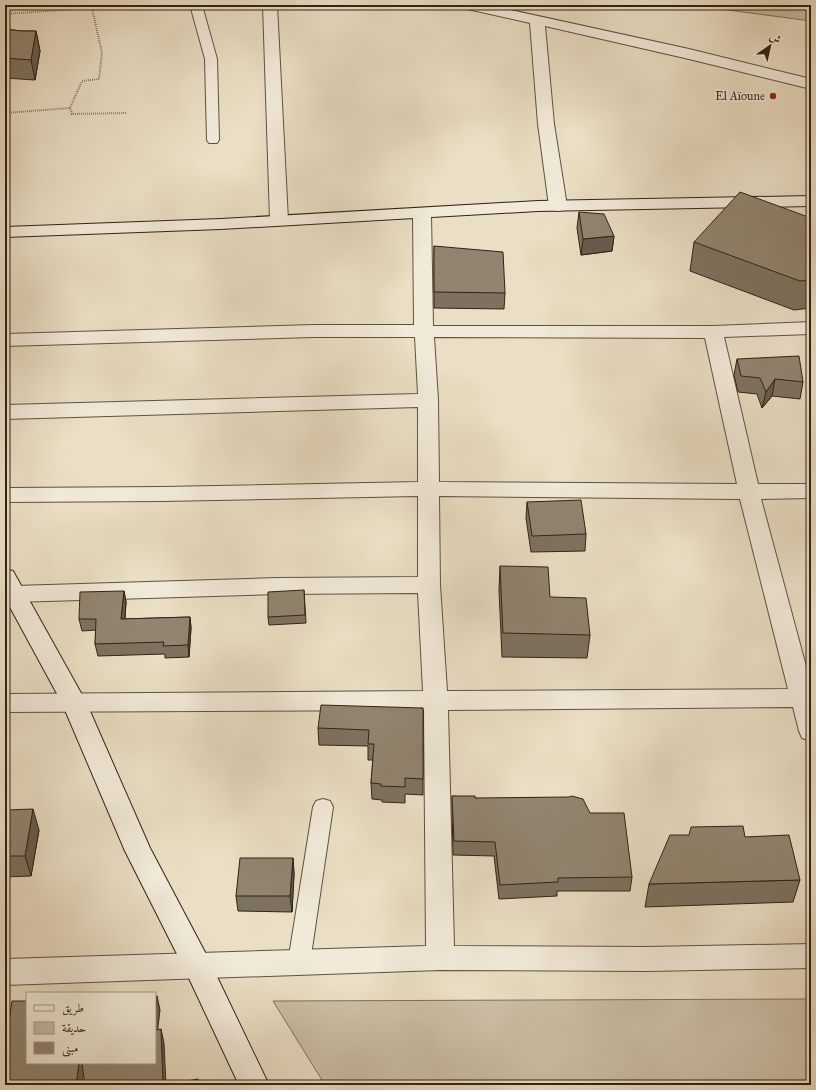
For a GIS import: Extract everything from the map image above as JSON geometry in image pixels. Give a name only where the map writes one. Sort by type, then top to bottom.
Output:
[{"type":"street","points":[[270,5],[279,220]]},
{"type":"street","points":[[468,5],[689,54],[811,84]]},
{"type":"street","points":[[536,20],[546,124],[558,206]]},
{"type":"street","points":[[5,232],[221,224],[558,206],[811,201]]},
{"type":"street","points":[[422,214],[424,332],[428,400],[429,585],[436,700],[440,958]]},
{"type":"street","points":[[5,340],[313,331],[713,332],[811,328]]},
{"type":"street","points":[[713,332],[749,492],[807,698],[811,732]]},
{"type":"street","points":[[5,412],[428,400]]},
{"type":"street","points":[[5,494],[103,495],[428,489],[749,492],[811,491]]},
{"type":"street","points":[[254,1085],[197,965],[138,851],[74,702],[9,585],[429,585]]},
{"type":"street","points":[[5,703],[807,698]]},
{"type":"street","points":[[6,976],[197,965],[440,958],[647,959],[811,956]]},
{"type":"lane","points":[[196,5],[211,59],[213,140]]},
{"type":"lane","points":[[299,962],[323,807]]},
{"type":"path","points":[[5,14],[92,8],[102,53],[99,79],[82,81],[70,108],[72,114],[126,113]]},
{"type":"path","points":[[5,113],[70,108]]},
{"type":"green space","points":[[690,5],[811,5],[811,21]]},
{"type":"green space","points":[[811,999],[811,1085],[325,1085],[273,1001]]},
{"type":"building","points":[[5,29],[36,31],[31,60],[5,58]]},
{"type":"building","points":[[740,192],[811,218],[811,280],[800,281],[694,242]]},
{"type":"building","points":[[579,212],[604,214],[614,236],[583,239]]},
{"type":"building","points":[[434,246],[503,252],[505,293],[434,292]]},
{"type":"building","points":[[799,356],[803,382],[775,379],[766,392],[760,378],[741,376],[737,359]]},
{"type":"building","points":[[581,500],[586,534],[532,536],[527,502]]},
{"type":"building","points":[[500,566],[548,567],[550,597],[586,598],[590,635],[503,633]]},
{"type":"building","points":[[304,590],[305,615],[268,617],[268,592]]},
{"type":"building","points":[[124,591],[121,619],[190,617],[188,645],[163,646],[164,642],[95,644],[96,619],[79,619],[80,592]]},
{"type":"building","points":[[321,705],[423,708],[423,779],[405,778],[405,787],[381,786],[381,784],[371,783],[374,744],[368,744],[369,730],[318,728]]},
{"type":"building","points":[[452,796],[475,796],[475,798],[572,796],[583,799],[590,813],[624,813],[632,877],[558,878],[558,882],[500,885],[495,842],[454,841]]},
{"type":"building","points":[[33,809],[25,856],[5,856],[5,810]]},
{"type":"building","points":[[743,826],[745,837],[789,835],[800,880],[649,884],[670,835],[689,835],[691,827]]},
{"type":"building","points":[[240,858],[293,858],[290,896],[236,896]]},
{"type":"building","points":[[12,1001],[26,1001],[26,1064],[79,1064],[76,1085],[5,1085],[6,1041]]},
{"type":"building","points":[[161,1029],[163,1085],[85,1085],[82,1064],[156,1064],[156,1030]]},
{"type":"building","points":[[198,1079],[199,1085],[163,1085]]},
{"type":"place","name":"El Aïoune","points":[[773,96]]}]
